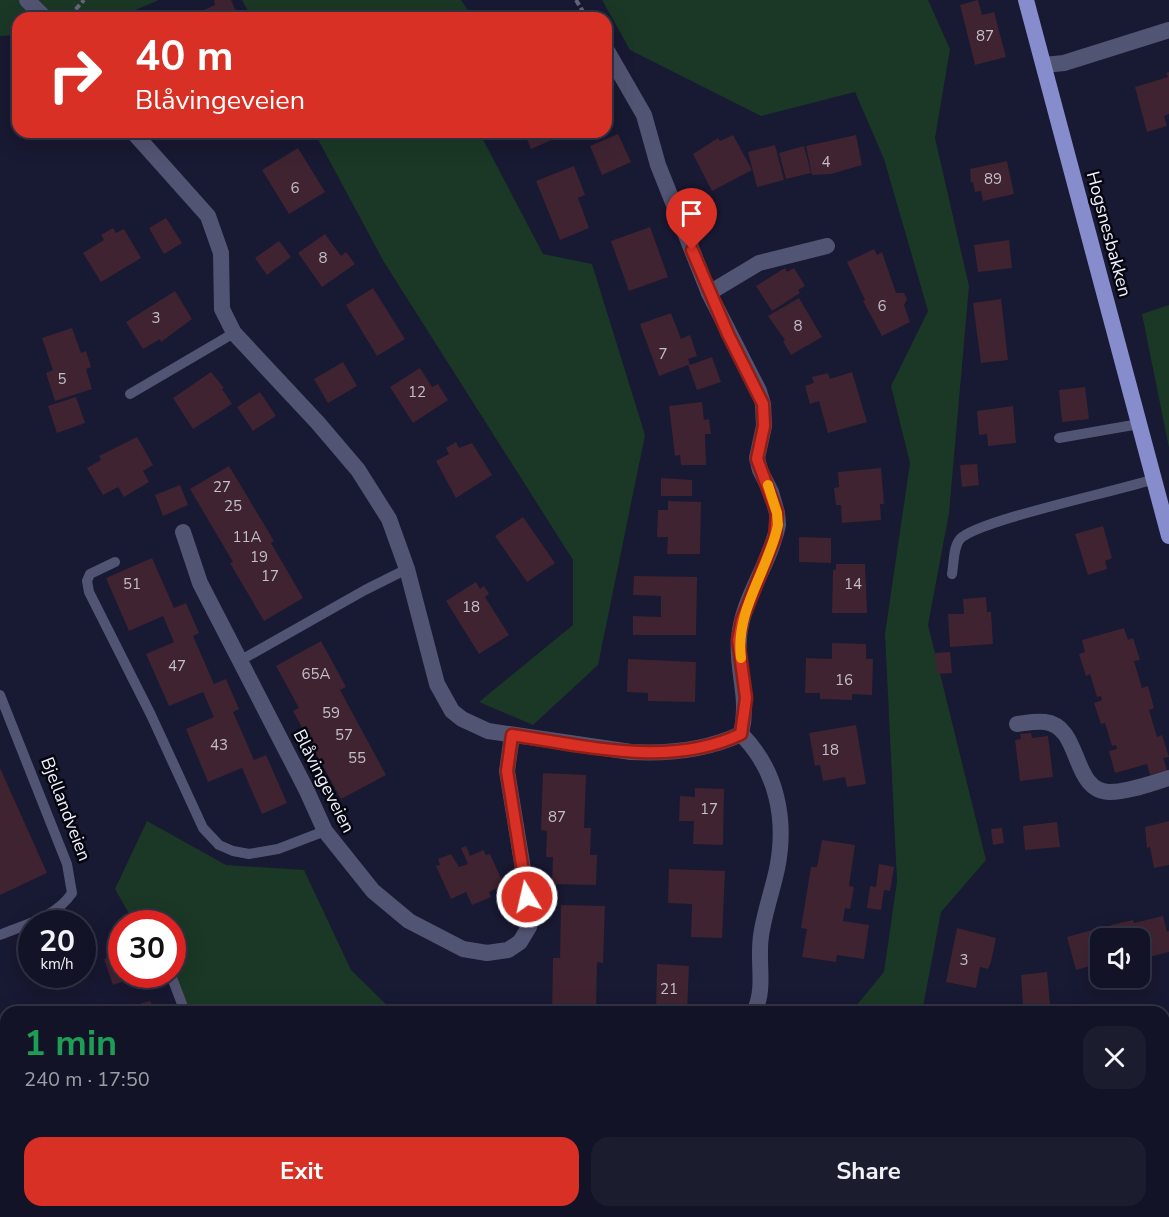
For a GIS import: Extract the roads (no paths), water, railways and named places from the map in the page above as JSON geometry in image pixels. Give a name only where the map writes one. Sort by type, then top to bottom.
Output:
[{"type":"main road","name":"Hogsnesbakken","points":[[1026,0],[1169,536]]},
{"type":"street","points":[[27,0],[39,12]]},
{"type":"street","points":[[1044,65],[1064,63],[1169,30]]},
{"type":"street","points":[[612,60],[644,116],[658,165],[709,293],[763,404],[764,426],[757,459],[777,513],[775,537],[742,620],[738,640],[746,698],[741,734]]},
{"type":"street","points":[[139,138],[208,216],[221,253],[222,309],[234,333],[318,423],[358,470],[389,519],[407,569],[444,700],[462,719],[488,731],[653,753],[716,746],[741,734]]},
{"type":"street","points":[[709,293],[759,263],[826,246]]},
{"type":"street","name":"Blåvingeveien","points":[[183,532],[200,583],[242,660],[325,831],[373,891],[409,921],[463,949],[497,953],[508,950],[525,935],[531,918],[507,771],[512,735]]},
{"type":"street","points":[[1017,724],[1046,722],[1061,730],[1070,741],[1085,777],[1099,790],[1111,792],[1169,778]]},
{"type":"street","points":[[741,734],[752,745],[768,770],[780,809],[781,825],[778,867],[761,934],[759,955],[761,999],[757,1006]]},
{"type":"lane","points":[[130,394],[234,333]]},
{"type":"lane","points":[[1059,438],[1139,424]]},
{"type":"lane","points":[[952,574],[957,544],[966,534],[1002,521],[1154,479]]},
{"type":"lane","points":[[115,562],[90,574],[87,581],[89,592],[151,715],[202,828],[219,845],[233,852],[249,854],[278,849],[325,831]]},
{"type":"lane","points":[[242,660],[365,590],[407,569]]},
{"type":"lane","name":"Bjellandveien","points":[[0,695],[67,864],[72,893],[64,904],[45,917],[0,935]]},
{"type":"lane","points":[[176,988],[183,1006]]}]
